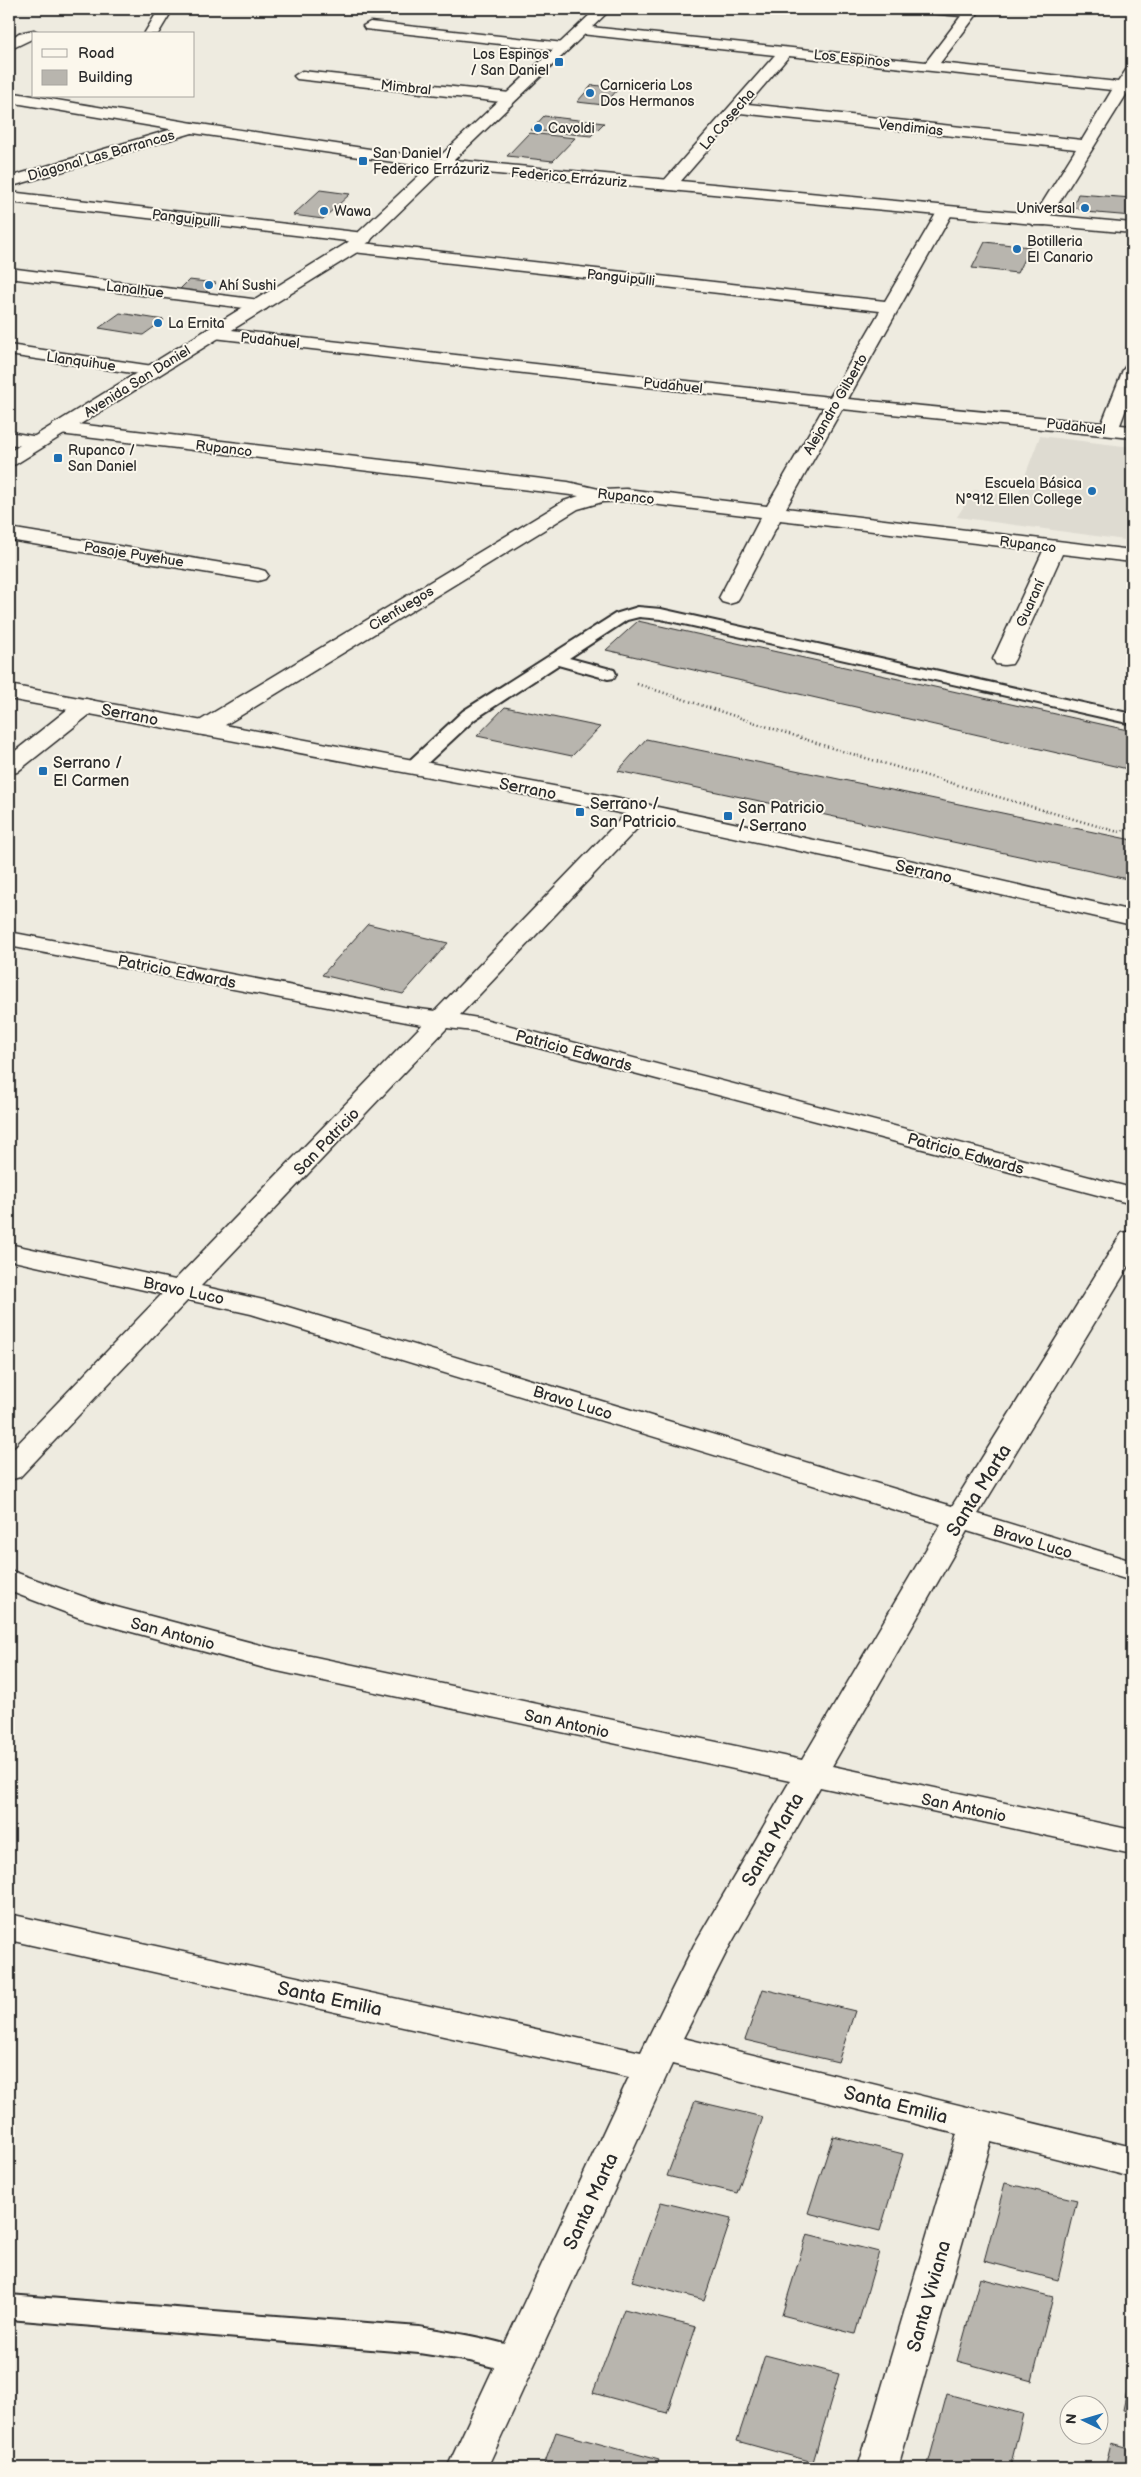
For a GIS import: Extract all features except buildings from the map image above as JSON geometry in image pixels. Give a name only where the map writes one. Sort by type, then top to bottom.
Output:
[{"type":"street","points":[[152,32],[166,9]]},
{"type":"street","name":"Avenida San Daniel","points":[[9,460],[260,305],[358,242],[604,9]]},
{"type":"street","points":[[928,9],[972,11]]},
{"type":"street","points":[[930,66],[972,11]]},
{"type":"street","points":[[370,26],[564,46]]},
{"type":"street","name":"Los Espinos","points":[[581,30],[1123,87]]},
{"type":"street","points":[[9,46],[24,36],[32,34]]},
{"type":"street","name":"La Cosecha","points":[[668,186],[786,51]]},
{"type":"street","points":[[1039,221],[1132,72]]},
{"type":"street","name":"Mimbral","points":[[302,76],[510,98]]},
{"type":"street","name":"Federico Errázuriz","points":[[9,97],[193,128],[440,164],[1039,221],[1132,228]]},
{"type":"street","name":"Vendimias","points":[[737,108],[1086,145]]},
{"type":"street","name":"Diagonal Las Barrancas","points":[[9,182],[193,128]]},
{"type":"street","name":"Panguipulli","points":[[9,197],[890,307]]},
{"type":"street","name":"Alejandro Gilberto","points":[[729,598],[767,528],[773,513],[945,212]]},
{"type":"street","name":"Lanalhue","points":[[9,273],[260,305]]},
{"type":"street","name":"Pudahuel","points":[[214,333],[836,403],[1132,432]]},
{"type":"street","name":"Llanquihue","points":[[9,350],[153,371]]},
{"type":"street","points":[[1109,429],[1132,370]]},
{"type":"street","name":"Rupanco","points":[[60,428],[568,488],[600,496],[626,495],[1132,556]]},
{"type":"street","points":[[9,438],[37,442]]},
{"type":"street","name":"Cienfuegos","points":[[204,728],[571,505],[600,496]]},
{"type":"street","name":"Pasaje Puyehue","points":[[9,534],[258,575]]},
{"type":"street","name":"Guaraní","points":[[1004,660],[1055,547]]},
{"type":"street","name":"Serrano","points":[[9,692],[642,810],[1132,918]]},
{"type":"street","points":[[9,767],[86,706]]},
{"type":"street","name":"San Patricio","points":[[9,1470],[642,810]]},
{"type":"street","name":"Patricio Edwards","points":[[9,939],[442,1020],[475,1024],[1132,1196]]},
{"type":"street","name":"Santa Marta","points":[[467,2468],[656,2058],[712,1945],[809,1775],[960,1518],[1132,1239]]},
{"type":"street","name":"Bravo Luco","points":[[9,1252],[258,1307],[1132,1571]]},
{"type":"street","name":"San Antonio","points":[[9,1580],[92,1611],[268,1658],[809,1775],[1132,1842]]},
{"type":"street","name":"Santa Emilia","points":[[9,1927],[978,2124],[1132,2162]]},
{"type":"street","name":"Santa Viviana","points":[[878,2468],[978,2124]]},
{"type":"lane","points":[[414,766],[469,714],[621,617],[638,612],[650,612],[1132,720]]},
{"type":"lane","points":[[555,659],[608,674]]},
{"type":"lane","points":[[9,2307],[419,2340],[470,2348],[517,2360]]},
{"type":"path","points":[[608,674],[834,749],[1118,832],[1132,827]]},
{"type":"shaded area","points":[[1040,436],[1132,447],[1132,541],[957,517],[974,490],[1017,497]]},
{"type":"place","name":"Los Espinos / San Daniel","points":[[559,62]]},
{"type":"place","name":"Carniceria Los Dos Hermanos","points":[[590,93]]},
{"type":"place","name":"Cavoldi","points":[[538,128]]},
{"type":"place","name":"San Daniel / Federico Errázuriz","points":[[363,161]]},
{"type":"place","name":"Universal","points":[[1085,208]]},
{"type":"place","name":"Wawa","points":[[324,211]]},
{"type":"place","name":"Botilleria El Canario","points":[[1017,249]]},
{"type":"place","name":"Ahí Sushi","points":[[209,285]]},
{"type":"place","name":"La Ernita","points":[[158,323]]},
{"type":"place","name":"Rupanco / San Daniel","points":[[58,458]]},
{"type":"place","name":"Escuela Básica N°912 Ellen College","points":[[1092,491]]},
{"type":"place","name":"Serrano / El Carmen","points":[[43,771]]},
{"type":"place","name":"Serrano / San Patricio","points":[[580,812]]},
{"type":"place","name":"San Patricio / Serrano","points":[[728,816]]}]
